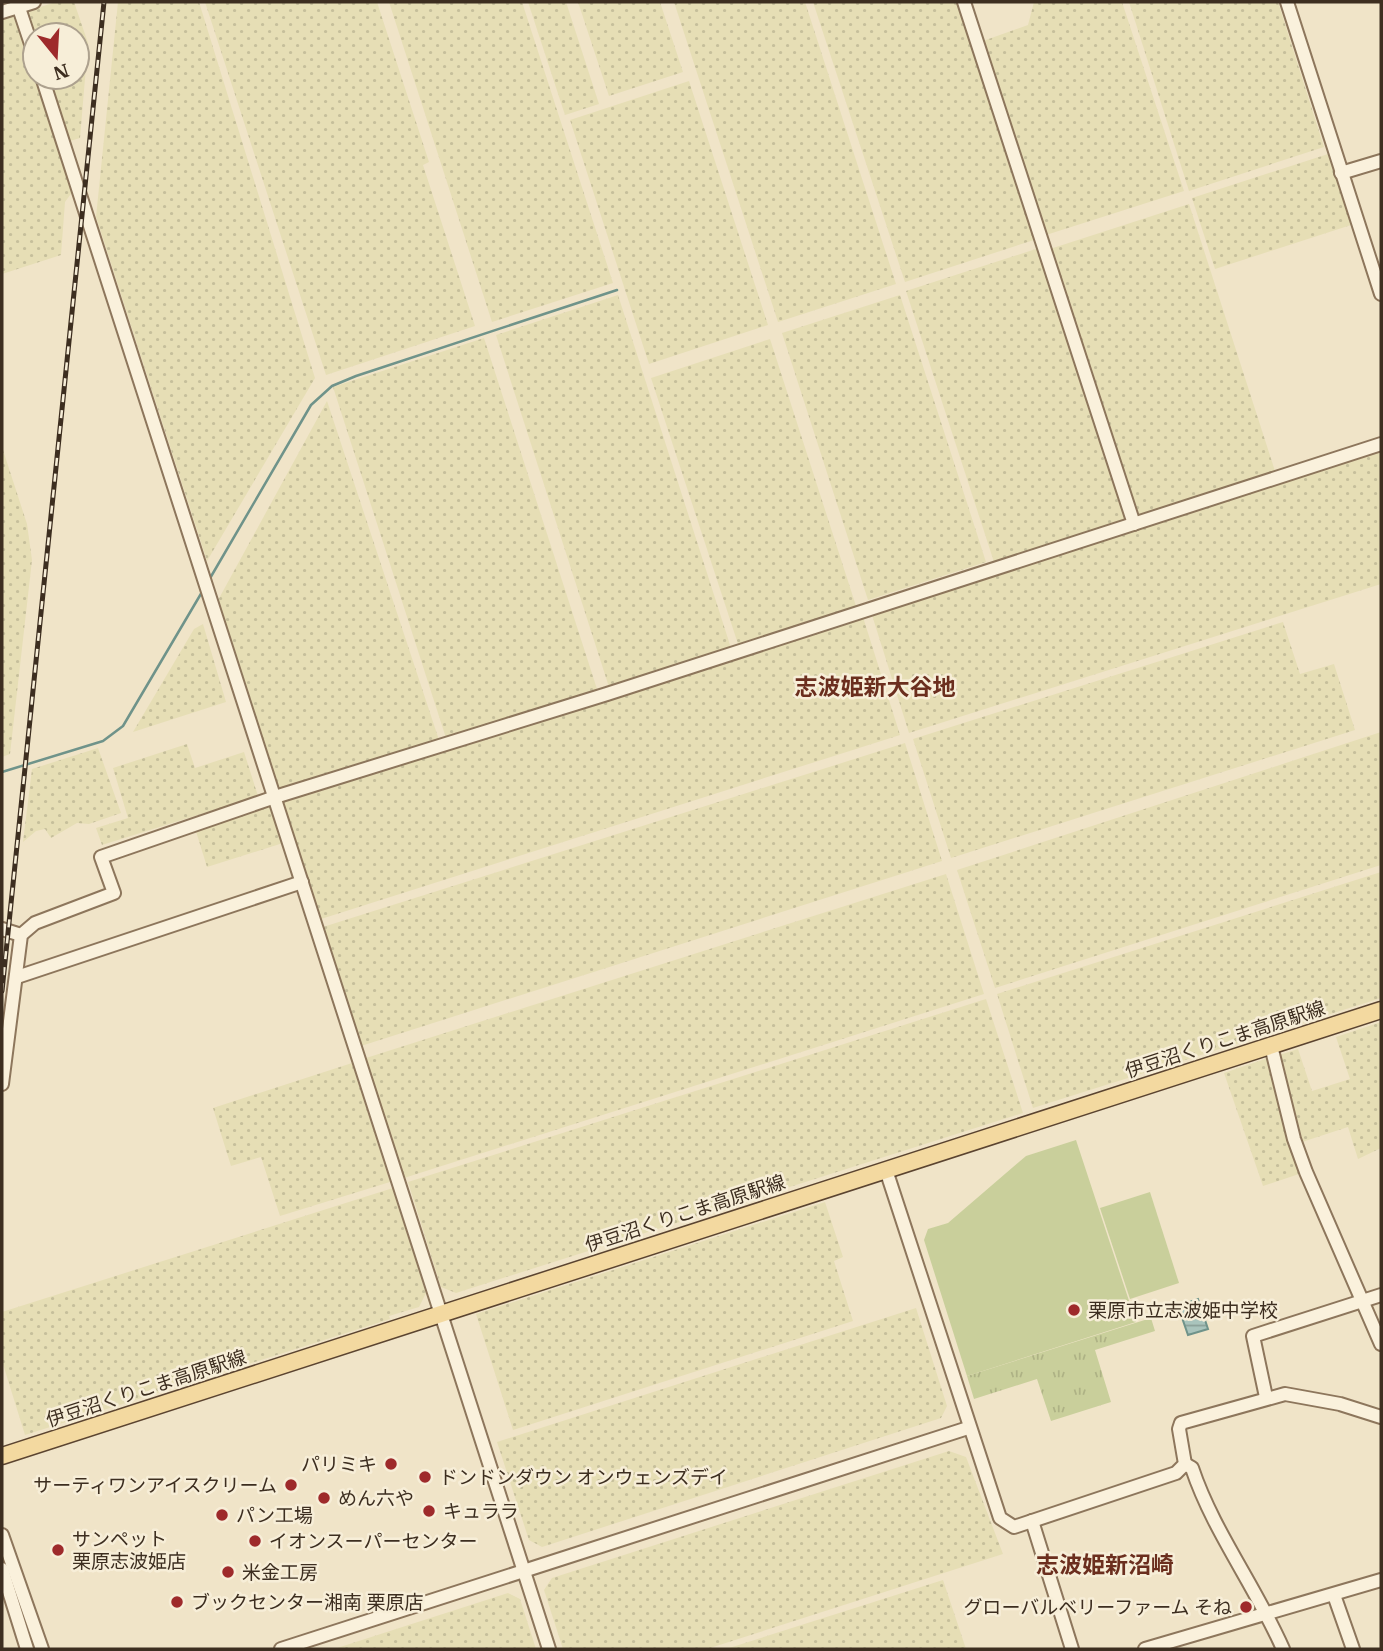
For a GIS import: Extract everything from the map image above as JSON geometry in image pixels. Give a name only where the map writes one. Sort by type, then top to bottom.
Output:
[{"type":"main road","name":"伊豆沼くりこま高原駅線","points":[[2,1455],[1381,1010]]},
{"type":"street","points":[[2,12],[18,4],[34,2]]},
{"type":"street","points":[[964,2],[1134,524]]},
{"type":"street","points":[[1287,2],[1381,294]]},
{"type":"street","points":[[18,4],[24,21]]},
{"type":"street","points":[[47,91],[550,1649]]},
{"type":"street","points":[[1341,173],[1381,160]]},
{"type":"street","points":[[2,1084],[21,935],[35,923],[114,893],[102,857],[275,797],[1381,443]]},
{"type":"street","points":[[17,977],[302,883]]},
{"type":"street","points":[[2,929],[21,935]]},
{"type":"street","points":[[1271,1046],[1294,1139],[1381,1344]]},
{"type":"street","points":[[886,1170],[968,1428],[1000,1518],[1014,1527],[1176,1473],[1185,1464]]},
{"type":"street","points":[[1266,1397],[1254,1336],[1381,1294]]},
{"type":"street","points":[[1185,1464],[1179,1429],[1181,1423],[1266,1397],[1297,1394],[1381,1417]]},
{"type":"street","points":[[281,1649],[968,1428]]},
{"type":"street","points":[[1185,1464],[1192,1468],[1200,1494],[1267,1612],[1283,1649]]},
{"type":"street","points":[[1032,1521],[1072,1649]]},
{"type":"street","points":[[2,1535],[42,1649]]},
{"type":"street","points":[[2,1569],[27,1649]]},
{"type":"street","points":[[1148,1649],[1381,1580]]},
{"type":"street","points":[[19,1588],[33,1649]]},
{"type":"street","points":[[1334,1594],[1353,1649]]},
{"type":"shaded area","points":[[56,2],[74,2],[80,21],[31,21],[28,11]]},
{"type":"shaded area","points":[[118,2],[199,2],[315,378],[207,561],[96,217]]},
{"type":"shaded area","points":[[205,2],[377,2],[429,162],[423,165],[475,326],[326,375]]},
{"type":"shaded area","points":[[389,2],[522,2],[613,283],[492,322]]},
{"type":"shaded area","points":[[528,2],[566,2],[599,104],[565,115]]},
{"type":"shaded area","points":[[578,2],[660,2],[683,72],[609,96]]},
{"type":"shaded area","points":[[674,2],[805,2],[896,284],[778,322]]},
{"type":"shaded area","points":[[813,2],[957,2],[1034,240],[905,282]]},
{"type":"shaded area","points":[[1034,2],[1122,2],[1184,191],[1046,235],[983,41],[1028,25]]},
{"type":"shaded area","points":[[1129,2],[1278,2],[1324,147],[1189,191]]},
{"type":"shaded area","points":[[10,16],[15,18],[21,36],[21,91],[39,91],[73,191],[65,202],[61,255],[2,274],[2,19]]},
{"type":"shaded area","points":[[689,81],[768,325],[649,364],[570,120]]},
{"type":"shaded area","points":[[54,91],[84,91],[80,138],[70,141]]},
{"type":"shaded area","points":[[1328,154],[1351,225],[1215,269],[1192,198]]},
{"type":"shaded area","points":[[1189,204],[1275,471],[1136,516],[1050,249]]},
{"type":"shaded area","points":[[1039,248],[1126,520],[994,562],[906,291]]},
{"type":"shaded area","points":[[618,295],[731,648],[609,687],[496,335]]},
{"type":"shaded area","points":[[900,295],[986,562],[868,600],[782,333]]},
{"type":"shaded area","points":[[484,338],[597,689],[446,738],[333,387]]},
{"type":"shaded area","points":[[770,339],[856,606],[738,644],[651,378]]},
{"type":"shaded area","points":[[327,401],[439,740],[279,792],[217,602]]},
{"type":"shaded area","points":[[2,447],[27,524],[32,560],[10,754],[2,757]]},
{"type":"shaded area","points":[[1381,450],[1381,584],[909,733],[872,615]]},
{"type":"shaded area","points":[[863,617],[900,735],[321,919],[283,801]]},
{"type":"shaded area","points":[[1283,622],[1300,674],[1334,664],[1355,730],[951,858],[913,739]]},
{"type":"shaded area","points":[[203,624],[226,702],[133,732],[194,629]]},
{"type":"shaded area","points":[[1381,732],[1381,865],[995,988],[957,870]]},
{"type":"shaded area","points":[[905,743],[942,861],[361,1046],[323,927]]},
{"type":"shaded area","points":[[187,744],[195,768],[244,752],[258,796],[102,845],[96,828],[128,818],[113,768]]},
{"type":"shaded area","points":[[98,748],[121,813],[89,824],[77,823],[51,838],[45,829],[36,831],[23,842],[32,769]]},
{"type":"shaded area","points":[[271,804],[283,843],[207,867],[195,828]]},
{"type":"shaded area","points":[[1381,872],[1381,998],[1033,1108],[997,994]]},
{"type":"shaded area","points":[[946,874],[984,994],[404,1178],[366,1058]]},
{"type":"shaded area","points":[[986,999],[1023,1113],[456,1293],[441,1287],[408,1182]]},
{"type":"shaded area","points":[[1381,1022],[1381,1148],[1358,1159],[1348,1127],[1302,1142],[1276,1056],[1298,1049],[1312,1091],[1350,1079],[1336,1037]]},
{"type":"shaded area","points":[[1268,1058],[1302,1173],[1263,1186],[1224,1073]]},
{"type":"shaded area","points":[[352,1063],[390,1182],[280,1216],[261,1157],[231,1166],[213,1108]]},
{"type":"shaded area","points":[[393,1188],[426,1293],[419,1307],[389,1316],[390,1319],[25,1435],[2,1361],[2,1312]]},
{"type":"shaded area","points":[[825,1202],[843,1257],[834,1261],[853,1321],[513,1430],[476,1314]]},
{"type":"shaded area","points":[[916,1308],[947,1406],[941,1418],[542,1547],[529,1540],[497,1442]]},
{"type":"shaded area","points":[[949,1451],[966,1457],[1003,1554],[707,1649],[563,1649],[544,1590],[552,1578]]},
{"type":"shaded area","points":[[943,1580],[966,1649],[726,1649]]},
{"type":"shaded area","points":[[508,1593],[520,1599],[536,1649],[334,1649]]},
{"type":"green space","points":[[1076,1140],[1136,1322],[967,1376],[924,1240],[928,1229],[948,1223],[1026,1156]]},
{"type":"green space","points":[[1150,1192],[1179,1283],[1130,1299],[1100,1208]]},
{"type":"green space","points":[[1151,1318],[1155,1331],[1095,1350],[1111,1402],[1051,1421],[1037,1379],[974,1399],[967,1376]]},
{"type":"water","points":[[1198,1299],[1208,1329],[1188,1335],[1178,1306]]},
{"type":"waterway","points":[[209,580],[311,405],[332,386],[617,290]]},
{"type":"waterway","points":[[2,772],[103,741],[123,726],[202,592]]},
{"type":"railway","points":[[2,991],[104,2]]},
{"type":"place","name":"栗原市立志波姫中学校","points":[[1074,1310]]},
{"type":"place","name":"パリミキ","points":[[391,1464]]},
{"type":"place","name":"ドンドンダウン オンウェンズデイ","points":[[425,1477]]},
{"type":"place","name":"サーティワンアイスクリーム","points":[[291,1485]]},
{"type":"place","name":"めん六や","points":[[324,1498]]},
{"type":"place","name":"キュララ","points":[[429,1511]]},
{"type":"place","name":"パン工場","points":[[222,1515]]},
{"type":"place","name":"イオンスーパーセンター","points":[[255,1541]]},
{"type":"place","name":"サンペット 栗原志波姫店","points":[[58,1550]]},
{"type":"place","name":"米金工房","points":[[228,1572]]},
{"type":"place","name":"ブックセンター湘南 栗原店","points":[[177,1602]]},
{"type":"place","name":"グローバルベリーファーム そね","points":[[1246,1607]]},
{"type":"district","name":"志波姫新大谷地","points":[[875,687]]},
{"type":"district","name":"志波姫新沼崎","points":[[1105,1565]]}]
